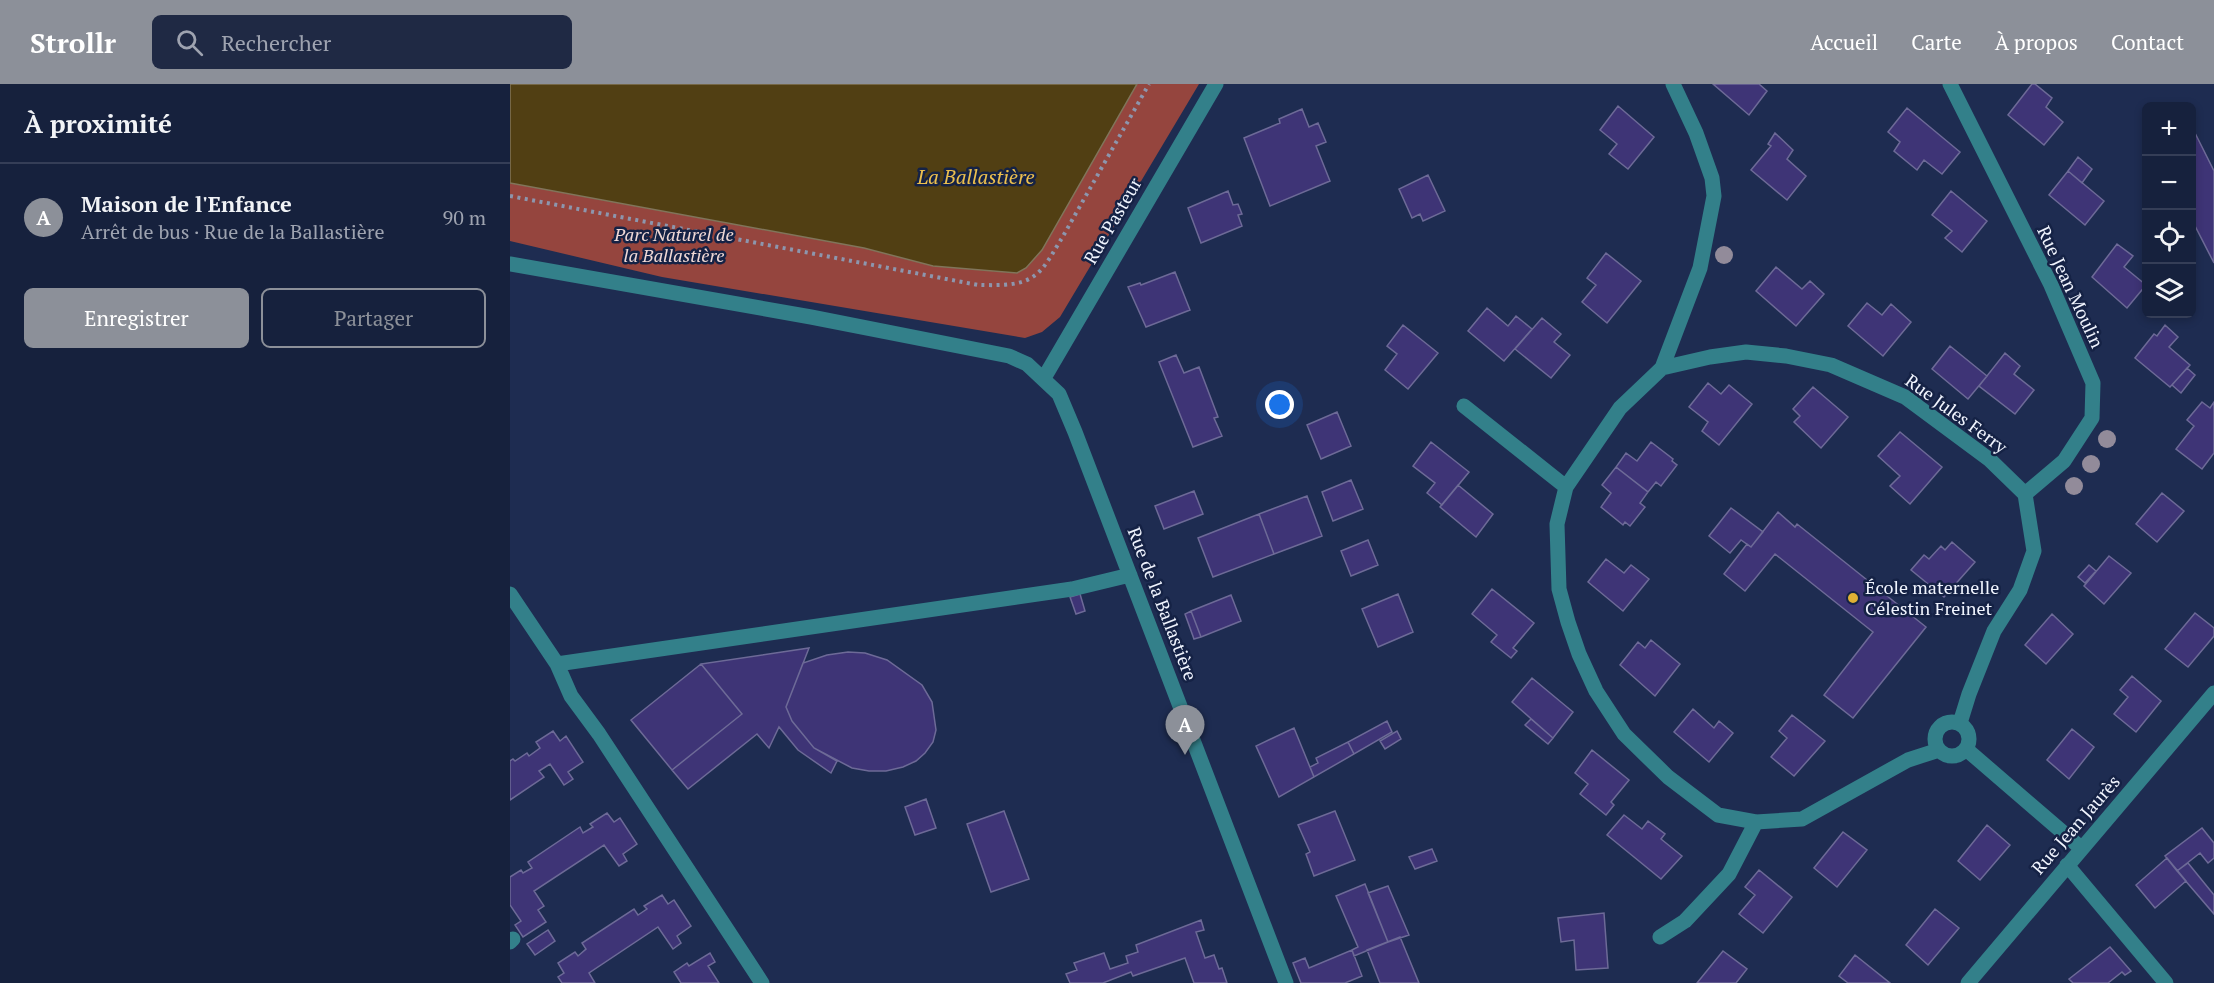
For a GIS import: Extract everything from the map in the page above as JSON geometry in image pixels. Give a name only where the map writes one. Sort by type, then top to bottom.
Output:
[{"type":"street","name":"Rue Pasteur","points":[[1044,378],[1216,84]]},
{"type":"street","points":[[1673,84],[1698,139],[1712,178],[1714,196],[1700,268],[1662,368],[1620,408],[1566,487],[1557,524],[1559,590],[1579,654],[1596,691],[1624,734],[1668,777],[1718,815],[1756,822],[1802,819],[1908,760],[1939,750]]},
{"type":"street","name":"Rue Jean Moulin","points":[[1950,84],[2051,285],[2093,383],[2092,418],[2064,461],[2025,494]]},
{"type":"street","name":"Rue de la Ballastière","points":[[510,264],[811,316],[977,348],[1009,356],[1027,364],[1044,378],[1059,394],[1286,983]]},
{"type":"street","name":"Rue Jules Ferry","points":[[1662,368],[1710,357],[1746,352],[1786,356],[1831,365],[1905,397],[1990,460],[2025,494]]},
{"type":"street","points":[[1464,406],[1566,487]]},
{"type":"street","points":[[1960,723],[1969,693],[1994,631],[2020,590],[2034,551],[2025,494]]},
{"type":"street","points":[[557,664],[1072,589],[1130,575]]},
{"type":"street","points":[[510,594],[557,664],[571,696],[599,734],[762,983]]},
{"type":"street","name":"Rue Jean Jaurès","points":[[1968,983],[2214,693]]},
{"type":"street","points":[[1948,722],[1960,723],[1969,735],[1970,740],[1966,749],[1952,756],[1947,756],[1939,750],[1935,739],[1938,728],[1948,722]]},
{"type":"street","points":[[1966,749],[2081,848]]},
{"type":"street","points":[[1660,937],[1685,921],[1729,874],[1756,822]]},
{"type":"street","points":[[2067,865],[2166,983]]},
{"type":"path","points":[[510,196],[978,285],[1012,283],[1033,277],[1051,254],[1149,84]]},
{"type":"green space","name":"Parc Naturel de la Ballastière","points":[[1137,84],[1199,84],[1060,317],[1042,332],[1025,338],[662,277],[510,241],[510,183],[864,248],[933,266],[1017,273],[1026,268],[1042,250]]},
{"type":"water","name":"La Ballastière","points":[[510,84],[1137,84],[1042,250],[1026,268],[1017,273],[933,266],[864,248],[510,183]]},
{"type":"building","points":[[1713,84],[1759,84],[1767,91],[1749,115]]},
{"type":"building","points":[[2032,84],[2052,98],[2046,107],[2063,122],[2044,145],[2008,115]]},
{"type":"building","points":[[1618,106],[1654,137],[1628,169],[1609,154],[1617,144],[1600,130]]},
{"type":"building","points":[[1907,108],[1960,152],[1942,174],[1924,160],[1917,170],[1894,151],[1900,142],[1888,132]]},
{"type":"building","points":[[1302,109],[1309,127],[1318,123],[1326,142],[1316,146],[1330,181],[1270,206],[1244,138],[1280,123],[1279,119]]},
{"type":"building","points":[[1775,133],[1793,150],[1787,159],[1806,176],[1787,200],[1751,170],[1771,146],[1768,144]]},
{"type":"building","points":[[2196,135],[2214,171],[2214,263],[2196,228]]},
{"type":"building","points":[[2078,157],[2092,169],[2082,183],[2068,171]]},
{"type":"building","points":[[2068,171],[2104,201],[2085,225],[2049,195]]},
{"type":"building","points":[[1428,175],[1445,211],[1423,221],[1420,214],[1412,218],[1399,189]]},
{"type":"building","points":[[1228,191],[1233,205],[1238,204],[1242,214],[1238,215],[1242,226],[1201,243],[1188,208]]},
{"type":"building","points":[[1951,191],[1987,221],[1962,252],[1945,238],[1952,231],[1932,215]]},
{"type":"building","points":[[2117,244],[2133,256],[2124,267],[2142,282],[2142,290],[2127,308],[2092,277]]},
{"type":"building","points":[[1606,253],[1641,281],[1607,323],[1582,302],[1596,285],[1587,278]]},
{"type":"building","points":[[1776,267],[1802,289],[1810,281],[1824,294],[1796,326],[1756,291]]},
{"type":"building","points":[[1175,272],[1190,310],[1146,327],[1128,287],[1140,283],[1141,285]]},
{"type":"building","points":[[1867,303],[1882,315],[1891,304],[1911,322],[1883,356],[1848,326]]},
{"type":"building","points":[[1487,308],[1508,326],[1516,316],[1532,329],[1504,361],[1468,331]]},
{"type":"building","points":[[1542,318],[1561,334],[1554,342],[1570,355],[1551,378],[1515,349]]},
{"type":"building","points":[[1403,325],[1438,353],[1408,389],[1385,370],[1397,354],[1387,346]]},
{"type":"building","points":[[2165,325],[2178,337],[2169,347],[2190,365],[2170,387],[2135,358],[2154,334],[2157,336]]},
{"type":"building","points":[[1950,346],[1987,376],[1968,399],[1932,369]]},
{"type":"building","points":[[2005,353],[2020,366],[2014,374],[2034,390],[2015,414],[1979,386]]},
{"type":"building","points":[[1176,355],[1184,373],[1199,367],[1218,417],[1214,418],[1222,436],[1193,447],[1159,362]]},
{"type":"building","points":[[2187,368],[2195,375],[2181,393],[2172,385]]},
{"type":"building","points":[[1708,383],[1721,394],[1729,385],[1752,404],[1719,445],[1702,431],[1708,422],[1689,407]]},
{"type":"building","points":[[1813,387],[1848,417],[1821,448],[1794,422],[1800,416],[1793,409]]},
{"type":"building","points":[[2202,402],[2210,408],[2214,402],[2214,453],[2202,469],[2176,449],[2194,426],[2187,420]]},
{"type":"building","points":[[1337,412],[1351,446],[1321,459],[1307,425]]},
{"type":"building","points":[[1900,432],[1942,467],[1910,504],[1890,486],[1900,476],[1878,456]]},
{"type":"building","points":[[1431,442],[1469,472],[1442,505],[1427,493],[1435,483],[1413,466]]},
{"type":"building","points":[[1651,442],[1673,459],[1672,461],[1677,465],[1661,486],[1656,482],[1648,492],[1616,467],[1626,453],[1637,461]]},
{"type":"building","points":[[1616,467],[1648,492],[1640,503],[1645,507],[1630,526],[1625,522],[1623,525],[1601,507],[1611,493],[1602,485]]},
{"type":"building","points":[[1351,480],[1363,509],[1333,521],[1322,492]]},
{"type":"building","points":[[1458,485],[1493,514],[1476,537],[1440,507]]},
{"type":"building","points":[[1194,491],[1203,514],[1164,529],[1155,506]]},
{"type":"building","points":[[2162,493],[2184,511],[2157,542],[2136,524]]},
{"type":"building","points":[[1307,496],[1322,536],[1274,554],[1259,514]]},
{"type":"building","points":[[1731,508],[1763,532],[1751,547],[1741,540],[1730,553],[1709,536]]},
{"type":"building","points":[[1778,512],[1795,527],[1797,524],[1926,627],[1853,718],[1824,695],[1873,632],[1775,554],[1745,591],[1724,574],[1747,544],[1751,547]]},
{"type":"building","points":[[1259,514],[1274,554],[1213,577],[1198,538]]},
{"type":"building","points":[[1368,540],[1378,565],[1351,576],[1341,551]]},
{"type":"building","points":[[1952,542],[1975,562],[1944,597],[1911,570],[1924,555],[1929,559],[1941,546],[1945,550]]},
{"type":"building","points":[[2109,556],[2131,573],[2104,604],[2084,586]]},
{"type":"building","points":[[1606,559],[1624,573],[1631,565],[1649,579],[1623,611],[1588,582]]},
{"type":"building","points":[[2089,565],[2096,571],[2085,583],[2078,577]]},
{"type":"building","points":[[1492,589],[1534,623],[1513,648],[1517,651],[1511,658],[1491,642],[1497,635],[1472,614]]},
{"type":"building","points":[[1080,594],[1085,611],[1076,614],[1070,597]]},
{"type":"building","points":[[1398,594],[1413,632],[1378,647],[1362,609]]},
{"type":"building","points":[[1231,595],[1241,621],[1201,637],[1191,611]]},
{"type":"building","points":[[1191,611],[1201,637],[1194,639],[1185,614]]},
{"type":"building","points":[[2195,613],[2214,628],[2214,636],[2188,667],[2165,649]]},
{"type":"building","points":[[2052,614],[2073,634],[2046,664],[2025,645]]},
{"type":"building","points":[[1651,640],[1680,664],[1655,696],[1620,665],[1638,642],[1645,648]]},
{"type":"building","points":[[809,648],[786,707],[792,721],[814,748],[837,761],[831,773],[798,750],[779,727],[769,748],[757,734],[688,789],[672,770],[742,714],[701,664]]},
{"type":"building","points":[[848,652],[865,653],[887,660],[922,685],[932,702],[936,730],[933,742],[916,761],[886,771],[852,768],[814,748],[792,721],[786,707],[803,663],[827,655]]},
{"type":"building","points":[[701,664],[742,714],[672,770],[631,720]]},
{"type":"building","points":[[2132,676],[2161,701],[2136,732],[2114,714],[2128,697],[2120,690]]},
{"type":"building","points":[[1532,678],[1573,712],[1553,738],[1512,702]]},
{"type":"building","points":[[1693,709],[1714,728],[1719,721],[1733,733],[1709,762],[1674,732]]},
{"type":"building","points":[[1792,715],[1825,741],[1794,776],[1771,757],[1787,738],[1779,731]]},
{"type":"building","points":[[1531,719],[1553,738],[1548,744],[1525,725]]},
{"type":"building","points":[[1387,721],[1392,732],[1354,754],[1348,742]]},
{"type":"building","points":[[1294,728],[1314,777],[1279,797],[1256,746]]},
{"type":"building","points":[[2072,729],[2094,747],[2069,779],[2047,760]]},
{"type":"building","points":[[553,731],[560,741],[566,736],[583,762],[568,772],[573,779],[564,785],[550,764],[539,771],[544,777],[510,800],[510,761],[513,759],[515,761],[527,753],[529,756],[540,748],[536,742]]},
{"type":"building","points":[[1397,731],[1401,739],[1385,749],[1380,741]]},
{"type":"building","points":[[1348,742],[1354,754],[1314,777],[1310,767],[1318,763],[1316,758]]},
{"type":"building","points":[[1592,750],[1629,780],[1611,802],[1614,805],[1606,815],[1580,794],[1588,784],[1575,773]]},
{"type":"building","points":[[926,799],[936,828],[915,835],[905,807]]},
{"type":"building","points":[[1004,811],[1029,879],[991,892],[967,824]]},
{"type":"building","points":[[1335,811],[1355,860],[1314,876],[1306,854],[1310,852],[1298,825]]},
{"type":"building","points":[[607,813],[614,822],[620,818],[637,844],[623,854],[627,861],[619,866],[604,845],[534,891],[544,906],[538,910],[546,922],[523,937],[515,925],[521,921],[510,905],[510,877],[521,870],[523,873],[532,868],[528,862],[580,827],[583,833],[593,827],[590,824]]},
{"type":"building","points":[[1624,815],[1642,829],[1648,821],[1665,834],[1661,839],[1682,856],[1661,879],[1607,835]]},
{"type":"building","points":[[1987,825],[2010,845],[1980,880],[1958,861]]},
{"type":"building","points":[[2202,828],[2214,843],[2214,858],[2208,863],[2200,853],[2177,871],[2165,856]]},
{"type":"building","points":[[1843,832],[1867,850],[1837,887],[1814,868]]},
{"type":"building","points":[[1432,849],[1437,861],[1415,869],[1409,857]]},
{"type":"building","points":[[2167,858],[2186,881],[2155,908],[2136,885]]},
{"type":"building","points":[[2188,863],[2214,895],[2214,914],[2177,871]]},
{"type":"building","points":[[1759,870],[1792,897],[1763,933],[1739,914],[1755,895],[1745,887]]},
{"type":"building","points":[[1365,884],[1388,942],[1354,956],[1352,950],[1358,947],[1336,896]]},
{"type":"building","points":[[1388,886],[1409,935],[1388,942],[1368,893]]},
{"type":"building","points":[[662,895],[668,904],[674,900],[691,926],[677,936],[681,943],[673,949],[658,927],[589,973],[595,983],[562,983],[558,977],[564,973],[558,963],[575,952],[578,956],[586,949],[582,943],[634,909],[638,915],[647,909],[644,906]]},
{"type":"building","points":[[1935,909],[1959,928],[1928,965],[1906,945]]},
{"type":"building","points":[[1604,913],[1608,968],[1576,970],[1574,940],[1561,942],[1558,918]]},
{"type":"building","points":[[1201,920],[1204,930],[1196,932],[1205,958],[1214,955],[1227,983],[1194,983],[1185,958],[1133,976],[1131,972],[1103,983],[1070,983],[1066,974],[1077,970],[1074,963],[1104,953],[1110,969],[1128,963],[1126,956],[1138,952],[1136,945]]},
{"type":"building","points":[[548,930],[555,941],[535,955],[527,944]]},
{"type":"building","points":[[1400,937],[1419,983],[1380,983],[1367,950]]},
{"type":"building","points":[[2110,947],[2131,971],[2125,975],[2122,972],[2108,983],[2073,983],[2069,979]]},
{"type":"building","points":[[1352,950],[1362,976],[1345,983],[1301,983],[1293,963],[1305,958],[1309,968]]},
{"type":"building","points":[[1723,951],[1747,969],[1736,983],[1697,983]]},
{"type":"building","points":[[710,953],[715,962],[708,966],[719,983],[681,983],[674,972],[687,963],[689,966]]},
{"type":"building","points":[[1855,955],[1890,983],[1848,983],[1839,976]]},
{"type":"place","name":"École maternelle Célestin Freinet","points":[[1853,598]]},
{"type":"place","name":"Maison de l'Enfance","points":[[1185,755]]}]
